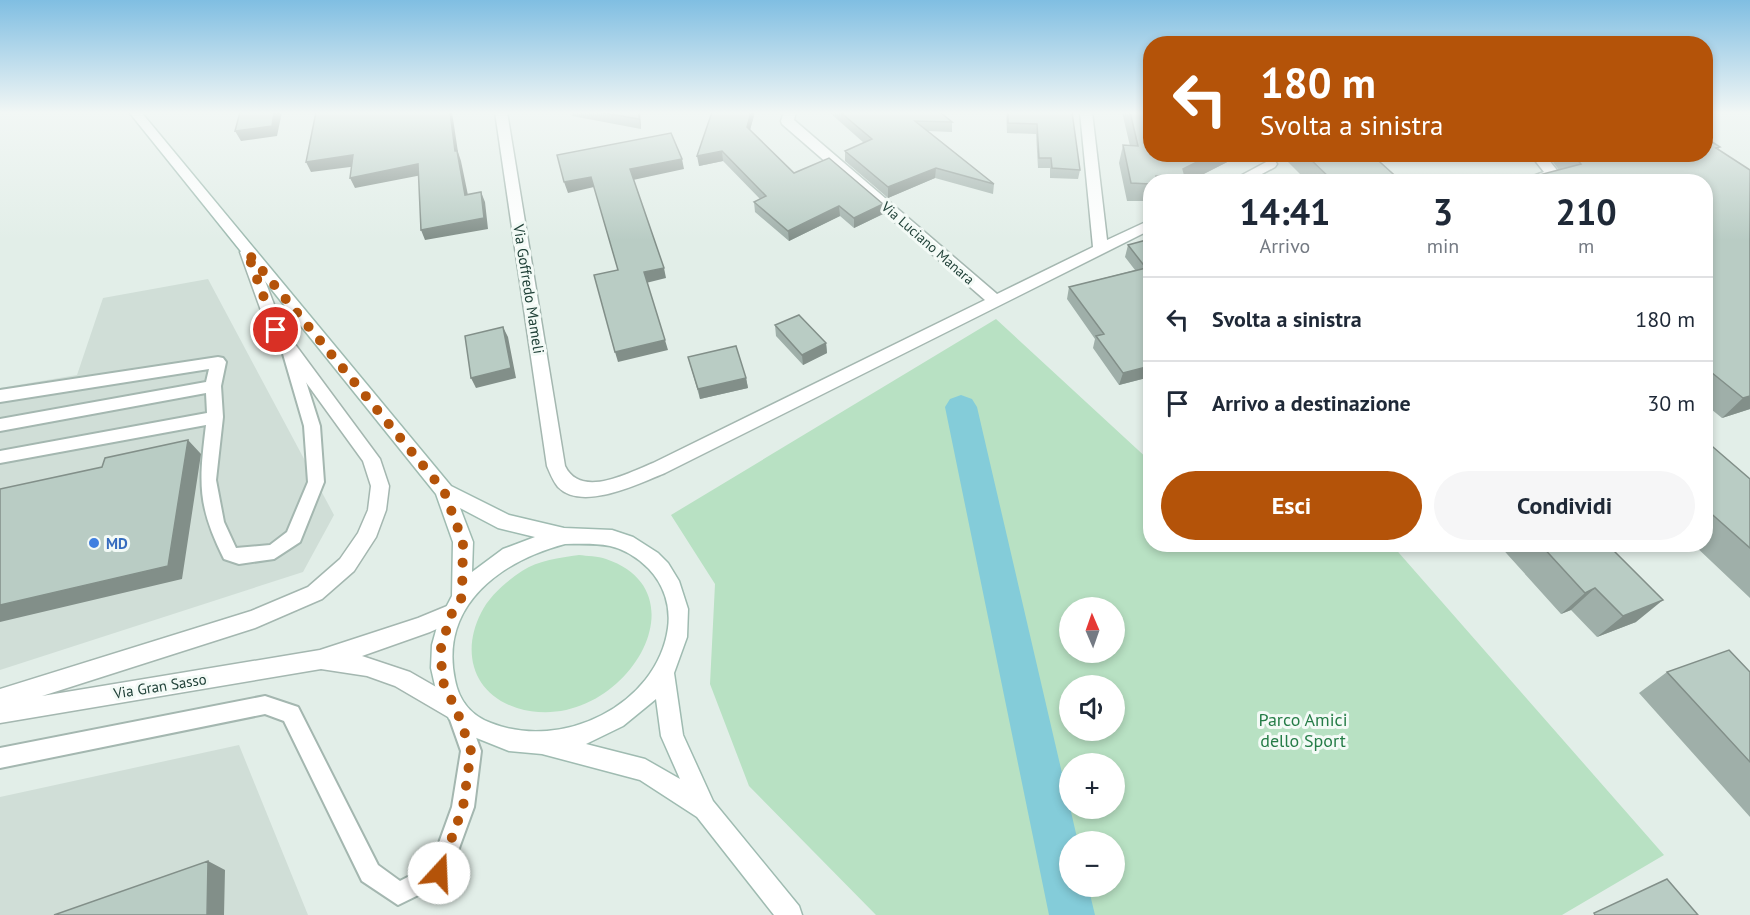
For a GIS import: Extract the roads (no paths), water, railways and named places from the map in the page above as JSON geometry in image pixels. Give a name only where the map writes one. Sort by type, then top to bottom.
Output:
[{"type":"street","points":[[169,155],[444,491],[463,542],[457,605],[441,646],[442,680],[457,712]]},
{"type":"street","name":"Via Goffredo Mameli","points":[[508,155],[556,466],[567,484],[582,490],[608,487],[659,468],[995,301]]},
{"type":"street","name":"Via Luciano Manara","points":[[825,155],[995,301]]},
{"type":"street","points":[[1091,155],[1101,250]]},
{"type":"street","points":[[1543,162],[1553,174]]},
{"type":"street","points":[[1251,174],[1270,164]]},
{"type":"street","points":[[995,301],[1143,229]]},
{"type":"street","points":[[0,699],[255,619],[315,592],[347,565],[366,537],[377,510],[381,486],[371,459],[276,330],[247,252]]},
{"type":"street","points":[[444,491],[506,522],[566,536],[598,536],[628,544],[653,559],[671,582],[678,610],[676,641],[663,673],[642,699],[613,722],[579,737],[543,744]]},
{"type":"street","points":[[457,605],[483,574],[508,556],[536,543],[566,536]]},
{"type":"street","name":"Via Gran Sasso","points":[[0,712],[320,660],[423,626],[457,605]]},
{"type":"street","name":"Via Gran Sasso","points":[[320,660],[367,666],[402,679],[457,712],[480,730],[509,741],[543,744]]},
{"type":"street","points":[[663,673],[672,736],[705,810],[790,915]]},
{"type":"street","points":[[543,744],[645,770],[705,810]]},
{"type":"lane","points":[[0,396],[218,362],[213,386],[215,417],[208,480],[215,522],[230,554],[239,556],[274,552],[294,537],[316,482],[312,426],[288,347]]},
{"type":"lane","points":[[0,425],[213,386]]},
{"type":"lane","points":[[0,457],[215,417]]},
{"type":"lane","points":[[0,758],[265,705],[291,714],[370,873],[398,894],[439,873],[463,807],[471,751],[457,712]]},
{"type":"waterway","points":[[961,407],[1072,915]]},
{"type":"place","name":"MD","points":[[94,543]]},
{"type":"park label","name":"Parco Amici dello Sport","points":[[1303,729]]}]
